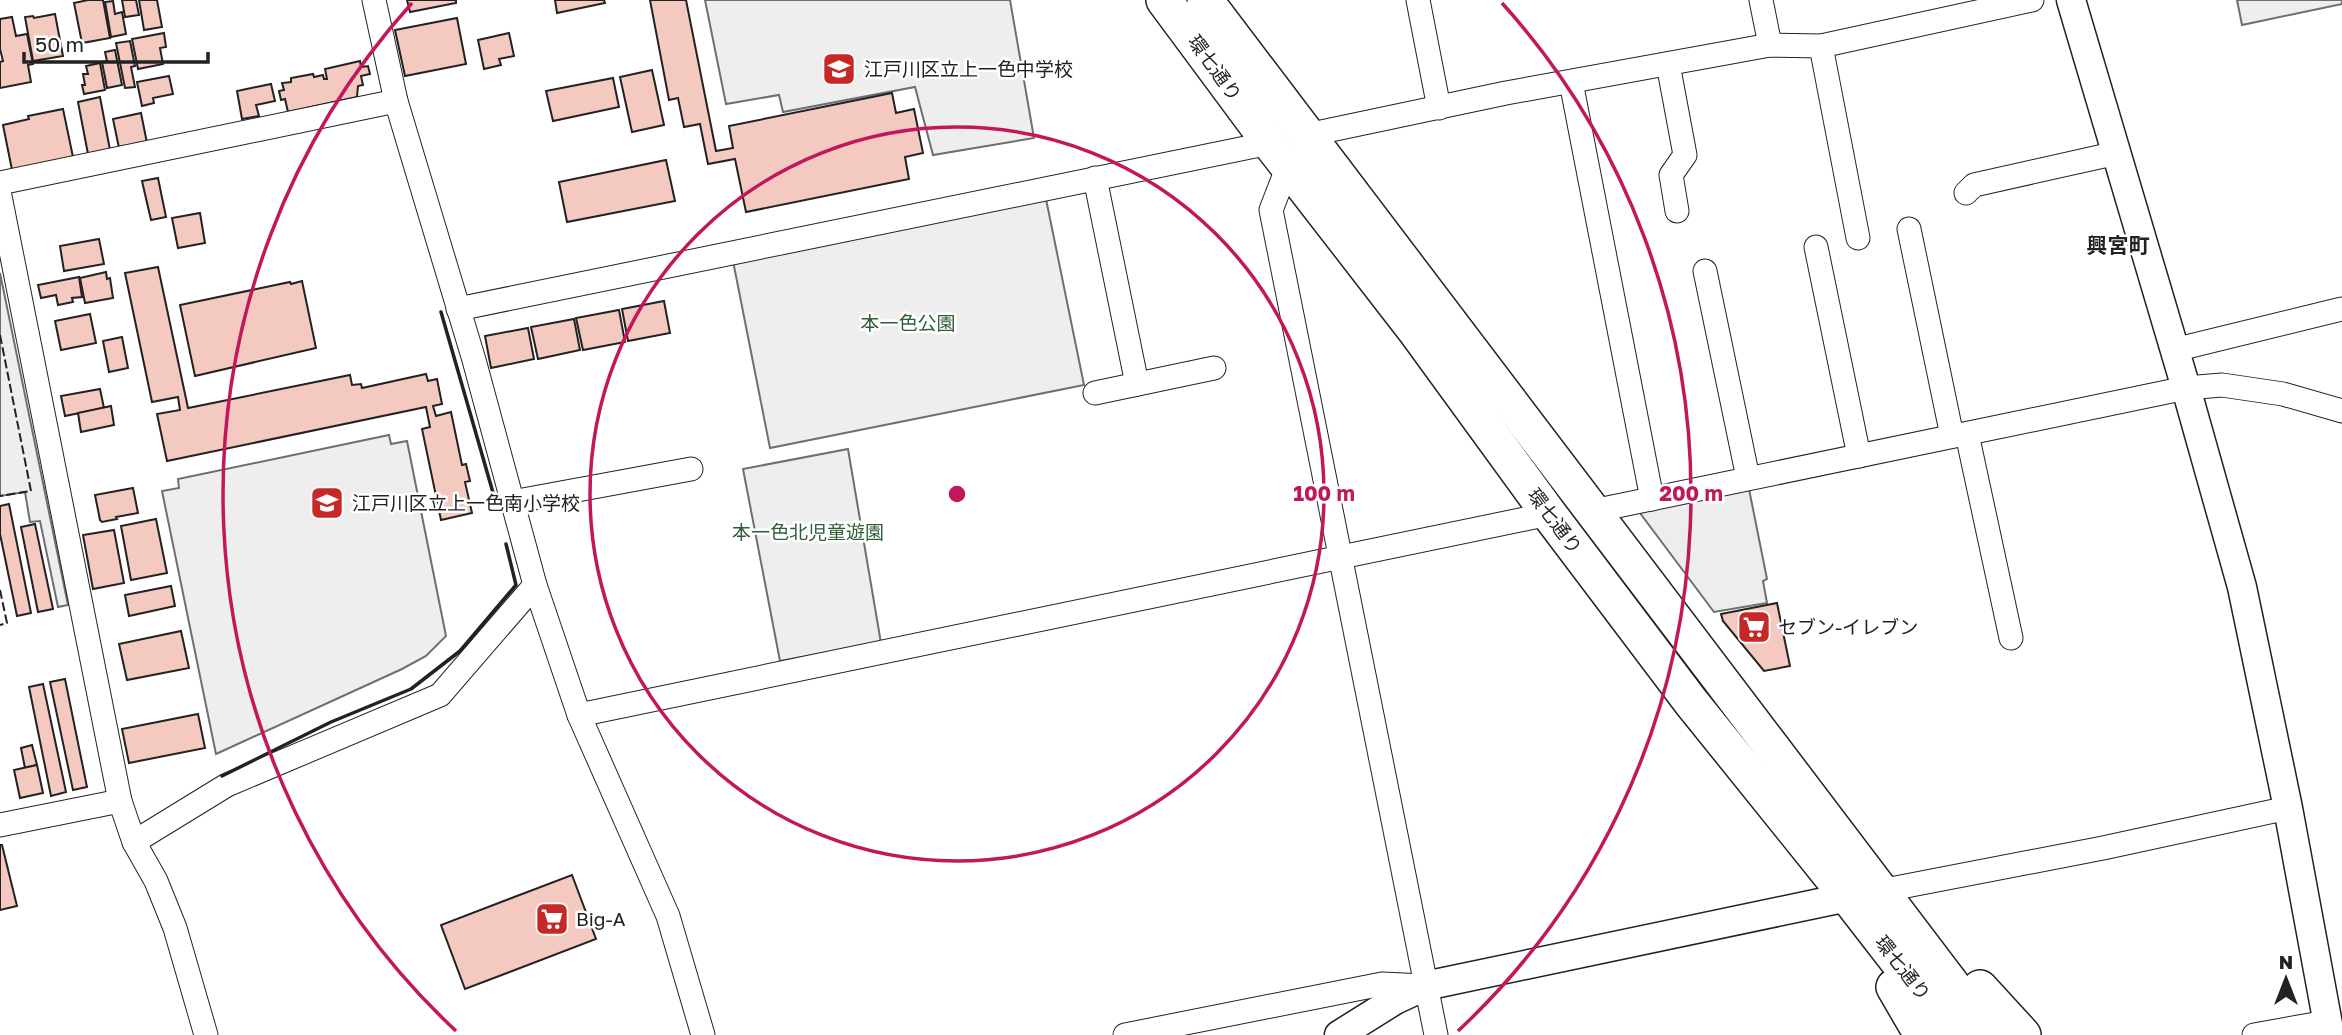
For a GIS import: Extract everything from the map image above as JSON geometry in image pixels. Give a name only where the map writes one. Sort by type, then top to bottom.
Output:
[{"type":"main road","name":"環七通り","points":[[1164,0],[1415,330],[1691,702],[1990,1035]]},
{"type":"main road","name":"環七通り","points":[[1205,0],[1593,510],[1864,894],[1955,1035]]},
{"type":"main road","points":[[1864,894],[1894,987],[1922,1035]]},
{"type":"main road","points":[[1864,894],[1957,962],[2023,1035]]},
{"type":"street","points":[[374,0],[396,101],[458,309],[535,585],[579,715],[668,916],[703,1035]]},
{"type":"street","points":[[1418,0],[1439,108]]},
{"type":"street","points":[[1762,0],[1770,46]]},
{"type":"street","points":[[1307,135],[1770,46],[1821,46],[2032,0]]},
{"type":"street","points":[[2071,0],[2242,587],[2288,808],[2328,1028],[2254,1035]]},
{"type":"street","points":[[1821,46],[1858,239]]},
{"type":"street","points":[[1668,64],[1685,155],[1671,175],[1677,211]]},
{"type":"street","points":[[1572,82],[1651,499]]},
{"type":"street","points":[[0,183],[396,101]]},
{"type":"street","points":[[1966,193],[1974,185],[2117,153]]},
{"type":"street","points":[[458,309],[1095,178],[1279,154],[1271,209],[1436,1035]]},
{"type":"street","points":[[1095,178],[1137,384]]},
{"type":"street","points":[[0,196],[120,801],[134,842],[156,881],[175,928],[206,1035]]},
{"type":"street","points":[[1909,229],[2011,638]]},
{"type":"street","points":[[1816,247],[1859,456]]},
{"type":"street","points":[[1705,271],[1748,478]]},
{"type":"street","points":[[2174,351],[2342,309]]},
{"type":"street","points":[[1095,393],[1214,368]]},
{"type":"street","points":[[1593,510],[2186,388],[2222,385],[2283,394],[2342,411]]},
{"type":"street","points":[[512,502],[691,469]]},
{"type":"street","points":[[579,715],[1549,514]]},
{"type":"street","points":[[134,842],[227,785],[440,695],[535,585]]},
{"type":"street","points":[[0,825],[120,801]]},
{"type":"street","points":[[1339,1035],[1395,1000],[1425,986],[2288,808]]},
{"type":"street","points":[[1125,1035],[1382,984],[1425,986]]},
{"type":"green space","points":[[705,0],[1010,0],[1034,138],[933,155],[915,87],[783,112],[779,95],[726,104]]},
{"type":"green space","points":[[2237,0],[2342,0],[2342,4],[2242,25]]},
{"type":"green space","name":"本一色公園","points":[[1046,199],[1084,385],[770,448],[733,261]]},
{"type":"green space","points":[[0,273],[68,605],[58,607],[40,521],[30,522],[25,492],[0,496]]},
{"type":"green space","points":[[389,435],[391,444],[407,441],[446,636],[426,656],[402,669],[216,754],[162,491],[179,488],[178,479]]},
{"type":"green space","name":"本一色北児童遊園","points":[[848,449],[881,643],[780,661],[743,469]]},
{"type":"shaded area","points":[[1749,489],[1767,579],[1763,581],[1767,603],[1714,612],[1637,509]]},
{"type":"building","points":[[103,0],[110,38],[82,43],[74,3]]},
{"type":"building","points":[[122,0],[136,0],[139,15],[125,17]]},
{"type":"building","points":[[139,0],[157,0],[162,27],[144,30]]},
{"type":"building","points":[[407,0],[456,0],[456,3],[410,12]]},
{"type":"building","points":[[555,0],[604,0],[605,3],[557,13]]},
{"type":"building","points":[[650,0],[686,0],[716,151],[733,148],[729,126],[892,93],[896,113],[914,109],[923,153],[905,157],[909,179],[746,212],[735,159],[708,164],[700,124],[684,127],[678,98],[669,100]]},
{"type":"building","points":[[113,1],[115,14],[122,12],[126,34],[111,37],[105,2]]},
{"type":"building","points":[[55,14],[63,56],[33,61],[25,17]]},
{"type":"building","points":[[12,17],[16,36],[27,34],[33,64],[28,65],[31,82],[0,88],[0,62],[3,61],[0,49],[0,19]]},
{"type":"building","points":[[457,18],[466,64],[405,76],[395,30]]},
{"type":"building","points":[[164,33],[166,47],[160,48],[163,64],[138,69],[132,39]]},
{"type":"building","points":[[509,33],[514,56],[499,59],[501,65],[484,69],[478,40]]},
{"type":"building","points":[[130,41],[135,66],[131,67],[135,87],[125,88],[116,43]]},
{"type":"building","points":[[115,50],[122,85],[107,88],[102,62],[107,61],[105,52]]},
{"type":"building","points":[[360,61],[361,67],[368,66],[370,74],[361,76],[363,85],[358,86],[357,97],[288,112],[285,99],[281,100],[279,91],[284,90],[282,83],[291,82],[291,78],[313,74],[314,77],[323,75],[324,79],[327,79],[325,69]]},
{"type":"building","points":[[100,63],[105,90],[84,94],[82,85],[85,85],[83,74],[88,74],[86,66]]},
{"type":"building","points":[[652,70],[664,125],[632,132],[620,77]]},
{"type":"building","points":[[169,76],[173,94],[153,98],[154,103],[142,106],[137,82]]},
{"type":"building","points":[[613,78],[619,107],[553,121],[546,91]]},
{"type":"building","points":[[271,84],[275,101],[256,105],[259,116],[242,119],[237,91]]},
{"type":"building","points":[[100,97],[110,150],[88,154],[78,102]]},
{"type":"building","points":[[63,109],[73,157],[12,170],[3,125],[29,119],[28,116]]},
{"type":"building","points":[[141,113],[147,143],[119,148],[113,119]]},
{"type":"building","points":[[666,160],[675,201],[567,222],[559,182]]},
{"type":"building","points":[[158,178],[166,217],[151,220],[142,181]]},
{"type":"building","points":[[200,213],[205,243],[178,248],[172,218]]},
{"type":"building","points":[[99,239],[104,264],[64,271],[60,246]]},
{"type":"building","points":[[158,267],[188,408],[350,375],[352,385],[361,384],[362,388],[426,374],[428,381],[437,379],[442,404],[433,406],[436,416],[451,412],[462,465],[466,464],[470,481],[465,482],[472,513],[441,520],[422,429],[430,427],[426,407],[167,461],[157,414],[180,410],[178,397],[152,402],[125,273]]},
{"type":"building","points":[[106,272],[107,279],[110,278],[113,298],[85,303],[80,278]]},
{"type":"building","points":[[79,277],[82,297],[72,298],[73,302],[58,305],[56,295],[41,298],[38,285]]},
{"type":"building","points":[[302,281],[316,348],[195,376],[180,305]]},
{"type":"building","points":[[664,301],[670,333],[628,341],[622,309]]},
{"type":"building","points":[[619,310],[625,342],[583,350],[576,318]]},
{"type":"building","points":[[90,314],[96,343],[61,350],[55,321]]},
{"type":"building","points":[[574,319],[580,350],[538,359],[531,327]]},
{"type":"building","points":[[528,328],[534,359],[491,368],[485,336]]},
{"type":"building","points":[[122,337],[128,368],[109,372],[103,341]]},
{"type":"building","points":[[100,389],[104,408],[65,416],[61,396]]},
{"type":"building","points":[[111,406],[114,425],[81,432],[78,413]]},
{"type":"building","points":[[133,488],[138,513],[102,522],[95,495]]},
{"type":"building","points":[[9,504],[31,613],[17,616],[0,534],[0,506]]},
{"type":"building","points":[[156,519],[167,573],[131,580],[121,526]]},
{"type":"building","points":[[35,524],[53,609],[38,612],[21,527]]},
{"type":"building","points":[[114,530],[124,583],[93,589],[83,535]]},
{"type":"building","points":[[171,586],[175,606],[129,616],[125,595]]},
{"type":"building","points":[[1777,603],[1790,666],[1764,671],[1723,621],[1721,614]]},
{"type":"building","points":[[181,631],[189,668],[127,680],[119,644]]},
{"type":"building","points":[[65,679],[87,787],[73,790],[50,682]]},
{"type":"building","points":[[43,684],[66,792],[51,796],[29,687]]},
{"type":"building","points":[[198,714],[205,748],[129,763],[122,729]]},
{"type":"building","points":[[32,745],[37,765],[25,768],[21,748]]},
{"type":"building","points":[[37,765],[43,793],[20,798],[14,770]]},
{"type":"building","points":[[0,845],[17,906],[0,910]]},
{"type":"building","points":[[572,875],[596,939],[465,989],[441,925]]},
{"type":"fence","points":[[0,335],[31,491],[0,496]]},
{"type":"fence","points":[[0,590],[7,623],[0,625]]},
{"type":"wall","points":[[441,312],[498,510]]},
{"type":"wall","points":[[222,776],[331,722],[411,689],[460,651],[516,585],[506,544]]},
{"type":"place","name":"江戸川区立上一色中学校","points":[[839,69]]},
{"type":"place","name":"江戸川区立上一色南小学校","points":[[327,503]]},
{"type":"place","name":"セブン-イレブン","points":[[1754,627]]},
{"type":"place","name":"Big-A","points":[[552,919]]},
{"type":"district","name":"興宮町","points":[[2118,246]]}]
